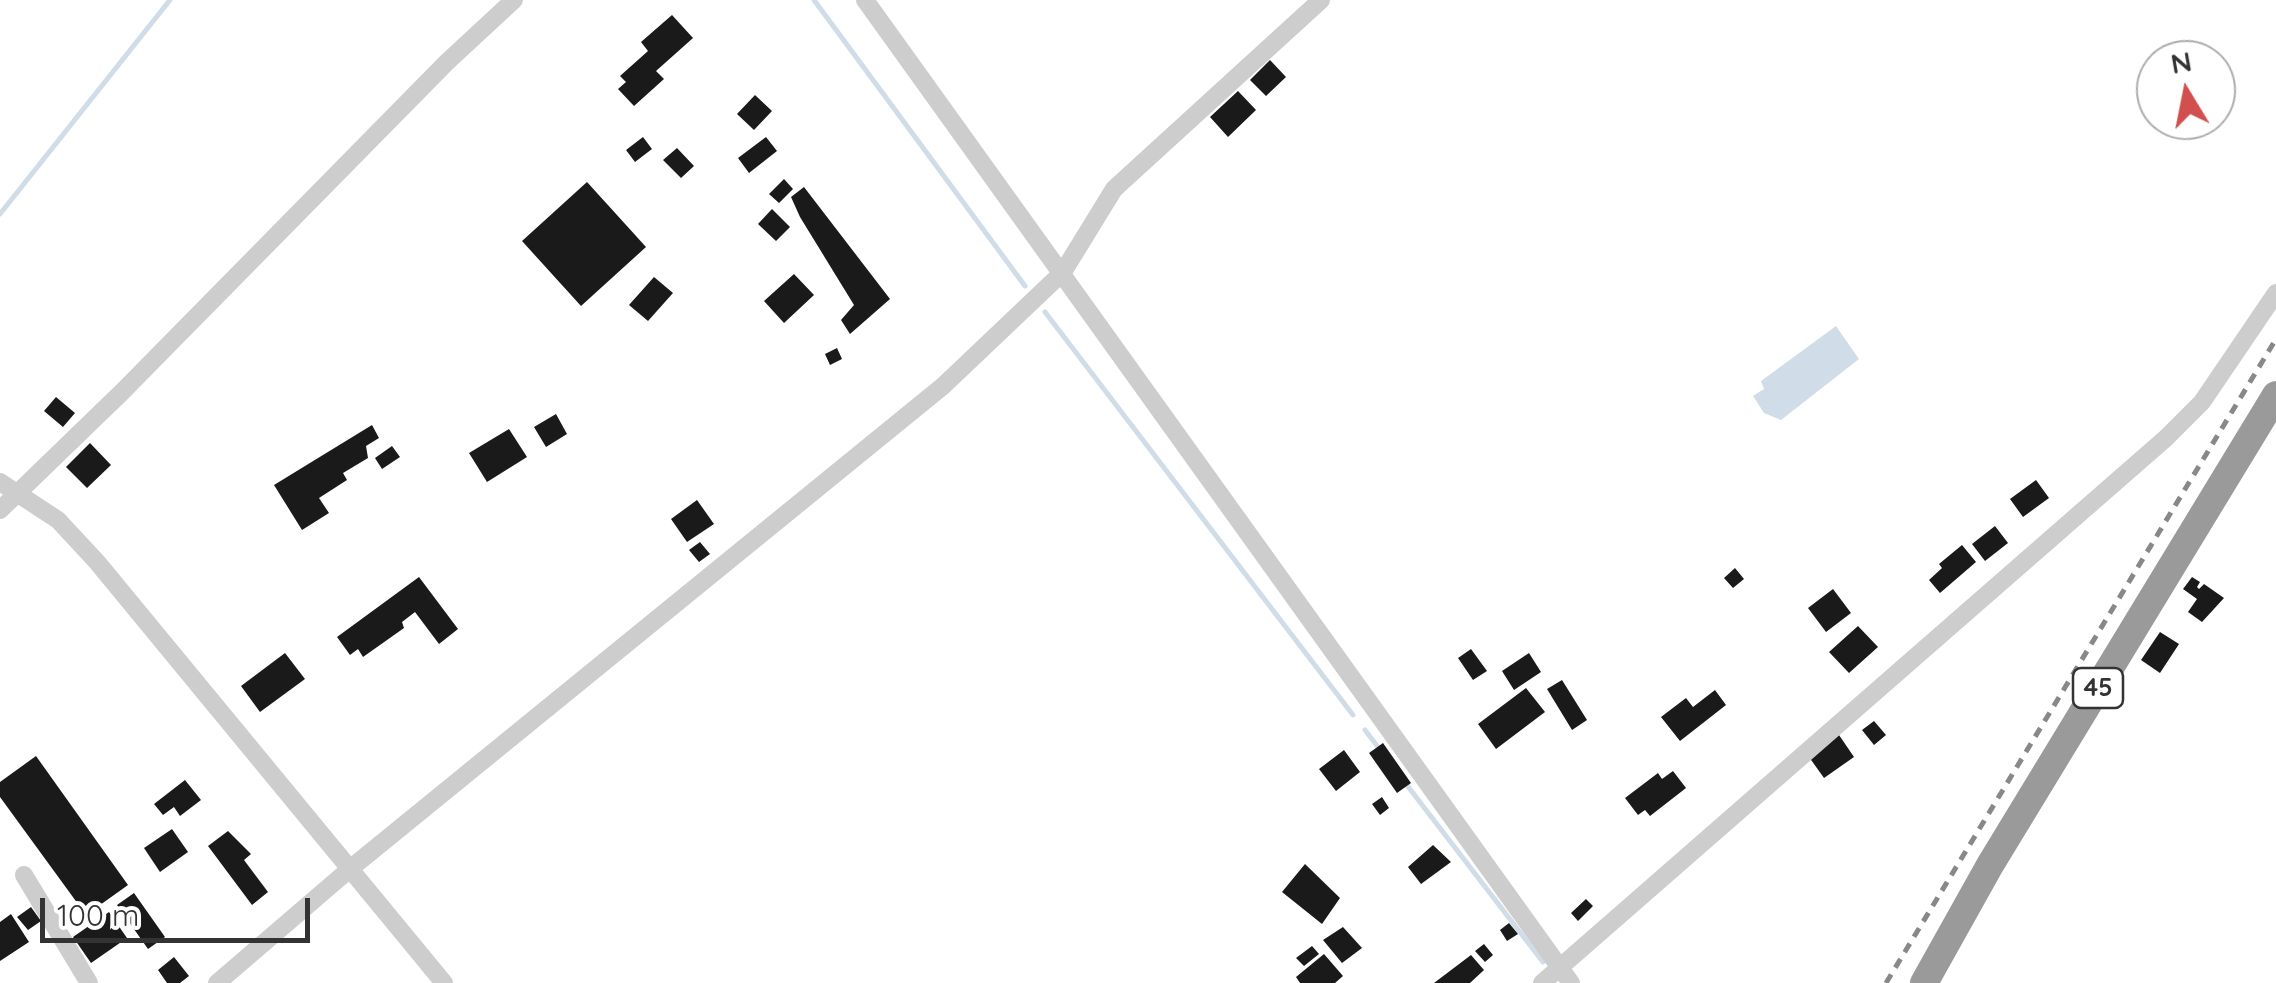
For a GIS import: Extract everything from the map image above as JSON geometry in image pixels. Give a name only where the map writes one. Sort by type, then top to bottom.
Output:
[{"type":"highway","name":"45","points":[[1924,983],[1990,865],[2276,396]]},
{"type":"street","points":[[0,510],[447,62],[514,0]]},
{"type":"street","points":[[865,0],[1572,983]]},
{"type":"street","points":[[217,983],[351,868],[943,386],[1062,272],[1114,189],[1321,0]]},
{"type":"street","points":[[1542,983],[2166,438],[2202,402],[2276,293]]},
{"type":"street","points":[[0,482],[58,520],[97,562],[444,983]]},
{"type":"street","points":[[24,875],[90,983]]},
{"type":"shaded area","points":[[1836,326],[1859,359],[1781,420],[1764,413],[1753,396],[1764,389],[1761,381]]},
{"type":"building","points":[[672,15],[693,38],[656,71],[664,79],[634,106],[618,89],[626,82],[620,76],[648,51],[641,42]]},
{"type":"building","points":[[1270,60],[1286,77],[1266,96],[1250,80]]},
{"type":"building","points":[[1238,91],[1256,110],[1228,137],[1210,117]]},
{"type":"building","points":[[755,95],[772,111],[754,130],[737,114]]},
{"type":"building","points":[[643,137],[652,149],[635,162],[626,150]]},
{"type":"building","points":[[766,137],[777,151],[749,173],[738,158]]},
{"type":"building","points":[[677,148],[694,166],[681,178],[663,160]]},
{"type":"building","points":[[784,179],[793,189],[779,203],[769,194]]},
{"type":"building","points":[[587,182],[646,247],[581,306],[522,241]]},
{"type":"building","points":[[804,187],[890,299],[850,334],[841,320],[854,305],[791,197]]},
{"type":"building","points":[[772,209],[790,227],[776,241],[758,224]]},
{"type":"building","points":[[794,274],[814,295],[784,323],[764,301]]},
{"type":"building","points":[[654,277],[673,293],[648,321],[629,305]]},
{"type":"building","points":[[837,348],[842,359],[830,365],[825,354]]},
{"type":"building","points":[[56,397],[75,413],[63,427],[44,411]]},
{"type":"building","points":[[556,414],[567,434],[546,447],[534,427]]},
{"type":"building","points":[[372,425],[379,438],[366,446],[368,458],[343,473],[347,480],[319,498],[329,513],[302,530],[274,485]]},
{"type":"building","points":[[509,429],[527,457],[487,482],[469,453]]},
{"type":"building","points":[[90,443],[111,465],[87,488],[66,467]]},
{"type":"building","points":[[392,446],[400,457],[382,469],[375,458]]},
{"type":"building","points":[[2036,480],[2049,498],[2023,517],[2010,499]]},
{"type":"building","points":[[697,500],[714,524],[687,542],[671,519]]},
{"type":"building","points":[[1995,526],[2008,543],[1985,561],[1972,544]]},
{"type":"building","points":[[700,542],[710,554],[699,562],[689,550]]},
{"type":"building","points":[[1962,545],[1976,562],[1940,593],[1929,580],[1942,568],[1939,564]]},
{"type":"building","points":[[1735,568],[1744,579],[1733,588],[1724,578]]},
{"type":"building","points":[[419,577],[458,629],[439,644],[415,612],[402,622],[404,628],[363,657],[358,649],[350,655],[337,637]]},
{"type":"building","points":[[2192,577],[2200,582],[2199,589],[2204,584],[2224,598],[2202,622],[2188,612],[2197,599],[2183,589]]},
{"type":"building","points":[[1833,589],[1851,613],[1826,632],[1808,608]]},
{"type":"building","points":[[1858,626],[1878,647],[1849,673],[1829,652]]},
{"type":"building","points":[[2160,632],[2179,644],[2160,673],[2141,660]]},
{"type":"building","points":[[1471,649],[1487,671],[1473,680],[1458,658]]},
{"type":"building","points":[[285,653],[305,679],[260,712],[241,686]]},
{"type":"building","points":[[1529,653],[1541,672],[1514,690],[1502,671]]},
{"type":"building","points":[[1562,680],[1587,720],[1572,730],[1547,689]]},
{"type":"building","points":[[1526,688],[1545,712],[1496,749],[1478,724]]},
{"type":"building","points":[[1715,690],[1726,705],[1680,741],[1661,717],[1686,698],[1693,707]]},
{"type":"building","points":[[1874,721],[1886,735],[1874,745],[1862,730]]},
{"type":"building","points":[[1839,735],[1854,757],[1824,778],[1809,757]]},
{"type":"building","points":[[1383,743],[1411,783],[1397,793],[1369,753]]},
{"type":"building","points":[[1344,750],[1360,772],[1336,791],[1319,769]]},
{"type":"building","points":[[36,756],[128,885],[86,915],[0,797],[0,782]]},
{"type":"building","points":[[1673,771],[1686,788],[1650,816],[1645,810],[1638,815],[1625,798],[1658,773],[1662,779]]},
{"type":"building","points":[[185,780],[201,800],[180,816],[174,807],[163,815],[154,804]]},
{"type":"building","points":[[1382,797],[1389,808],[1380,815],[1372,804]]},
{"type":"building","points":[[172,829],[188,852],[160,872],[144,848]]},
{"type":"building","points":[[228,831],[251,854],[244,860],[268,892],[252,905],[208,846]]},
{"type":"building","points":[[1433,845],[1451,862],[1421,884],[1408,867]]},
{"type":"building","points":[[1305,864],[1340,898],[1322,924],[1282,892]]},
{"type":"building","points":[[134,893],[165,937],[148,949],[117,905]]},
{"type":"building","points":[[1586,899],[1593,906],[1578,921],[1571,913]]},
{"type":"building","points":[[31,907],[41,921],[28,930],[17,917]]},
{"type":"building","points":[[109,912],[127,938],[91,963],[73,937]]},
{"type":"building","points":[[11,914],[29,942],[0,961],[0,922]]},
{"type":"building","points":[[1509,923],[1518,934],[1507,941],[1500,930]]},
{"type":"building","points":[[1343,927],[1362,948],[1342,963],[1323,940]]},
{"type":"building","points":[[1484,944],[1493,955],[1485,962],[1475,951]]},
{"type":"building","points":[[1312,946],[1319,954],[1304,966],[1296,958]]},
{"type":"building","points":[[1324,954],[1343,976],[1335,983],[1300,983],[1296,977]]},
{"type":"building","points":[[1471,955],[1484,970],[1470,983],[1434,983]]},
{"type":"building","points":[[174,957],[189,976],[180,983],[167,983],[158,970]]},
{"type":"waterway","points":[[0,214],[170,0]]},
{"type":"waterway","points":[[814,0],[1025,286]]},
{"type":"waterway","points":[[1045,312],[1353,715]]},
{"type":"waterway","points":[[1365,730],[1381,751]]},
{"type":"waterway","points":[[1406,784],[1543,962]]},
{"type":"railway","points":[[1886,983],[2276,339]]}]
